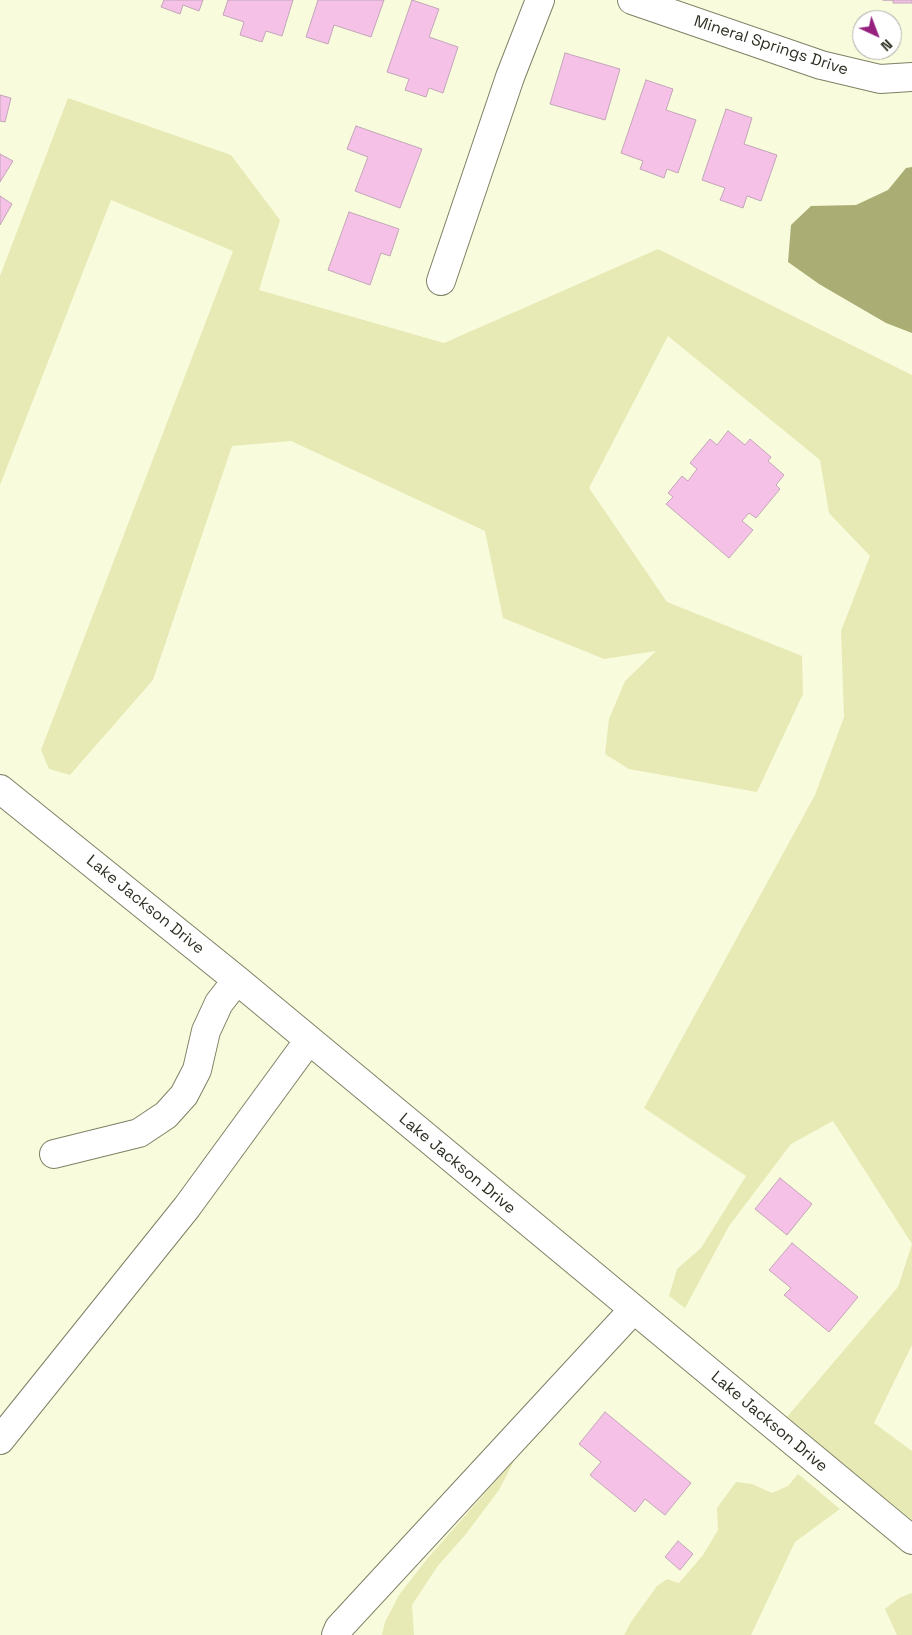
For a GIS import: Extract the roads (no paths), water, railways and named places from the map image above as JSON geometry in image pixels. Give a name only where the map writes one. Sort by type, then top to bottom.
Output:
[{"type":"street","points":[[441,281],[510,77],[540,0]]},
{"type":"street","name":"Mineral Springs Drive","points":[[632,0],[821,65],[880,79],[912,77]]},
{"type":"street","name":"Lake Jackson Drive","points":[[0,790],[237,980],[912,1540]]},
{"type":"street","points":[[54,1154],[139,1133],[166,1116],[184,1095],[197,1070],[206,1031],[218,1003],[237,980]]},
{"type":"street","points":[[0,1440],[187,1207],[309,1040]]},
{"type":"street","points":[[336,1635],[339,1628],[633,1310]]}]
